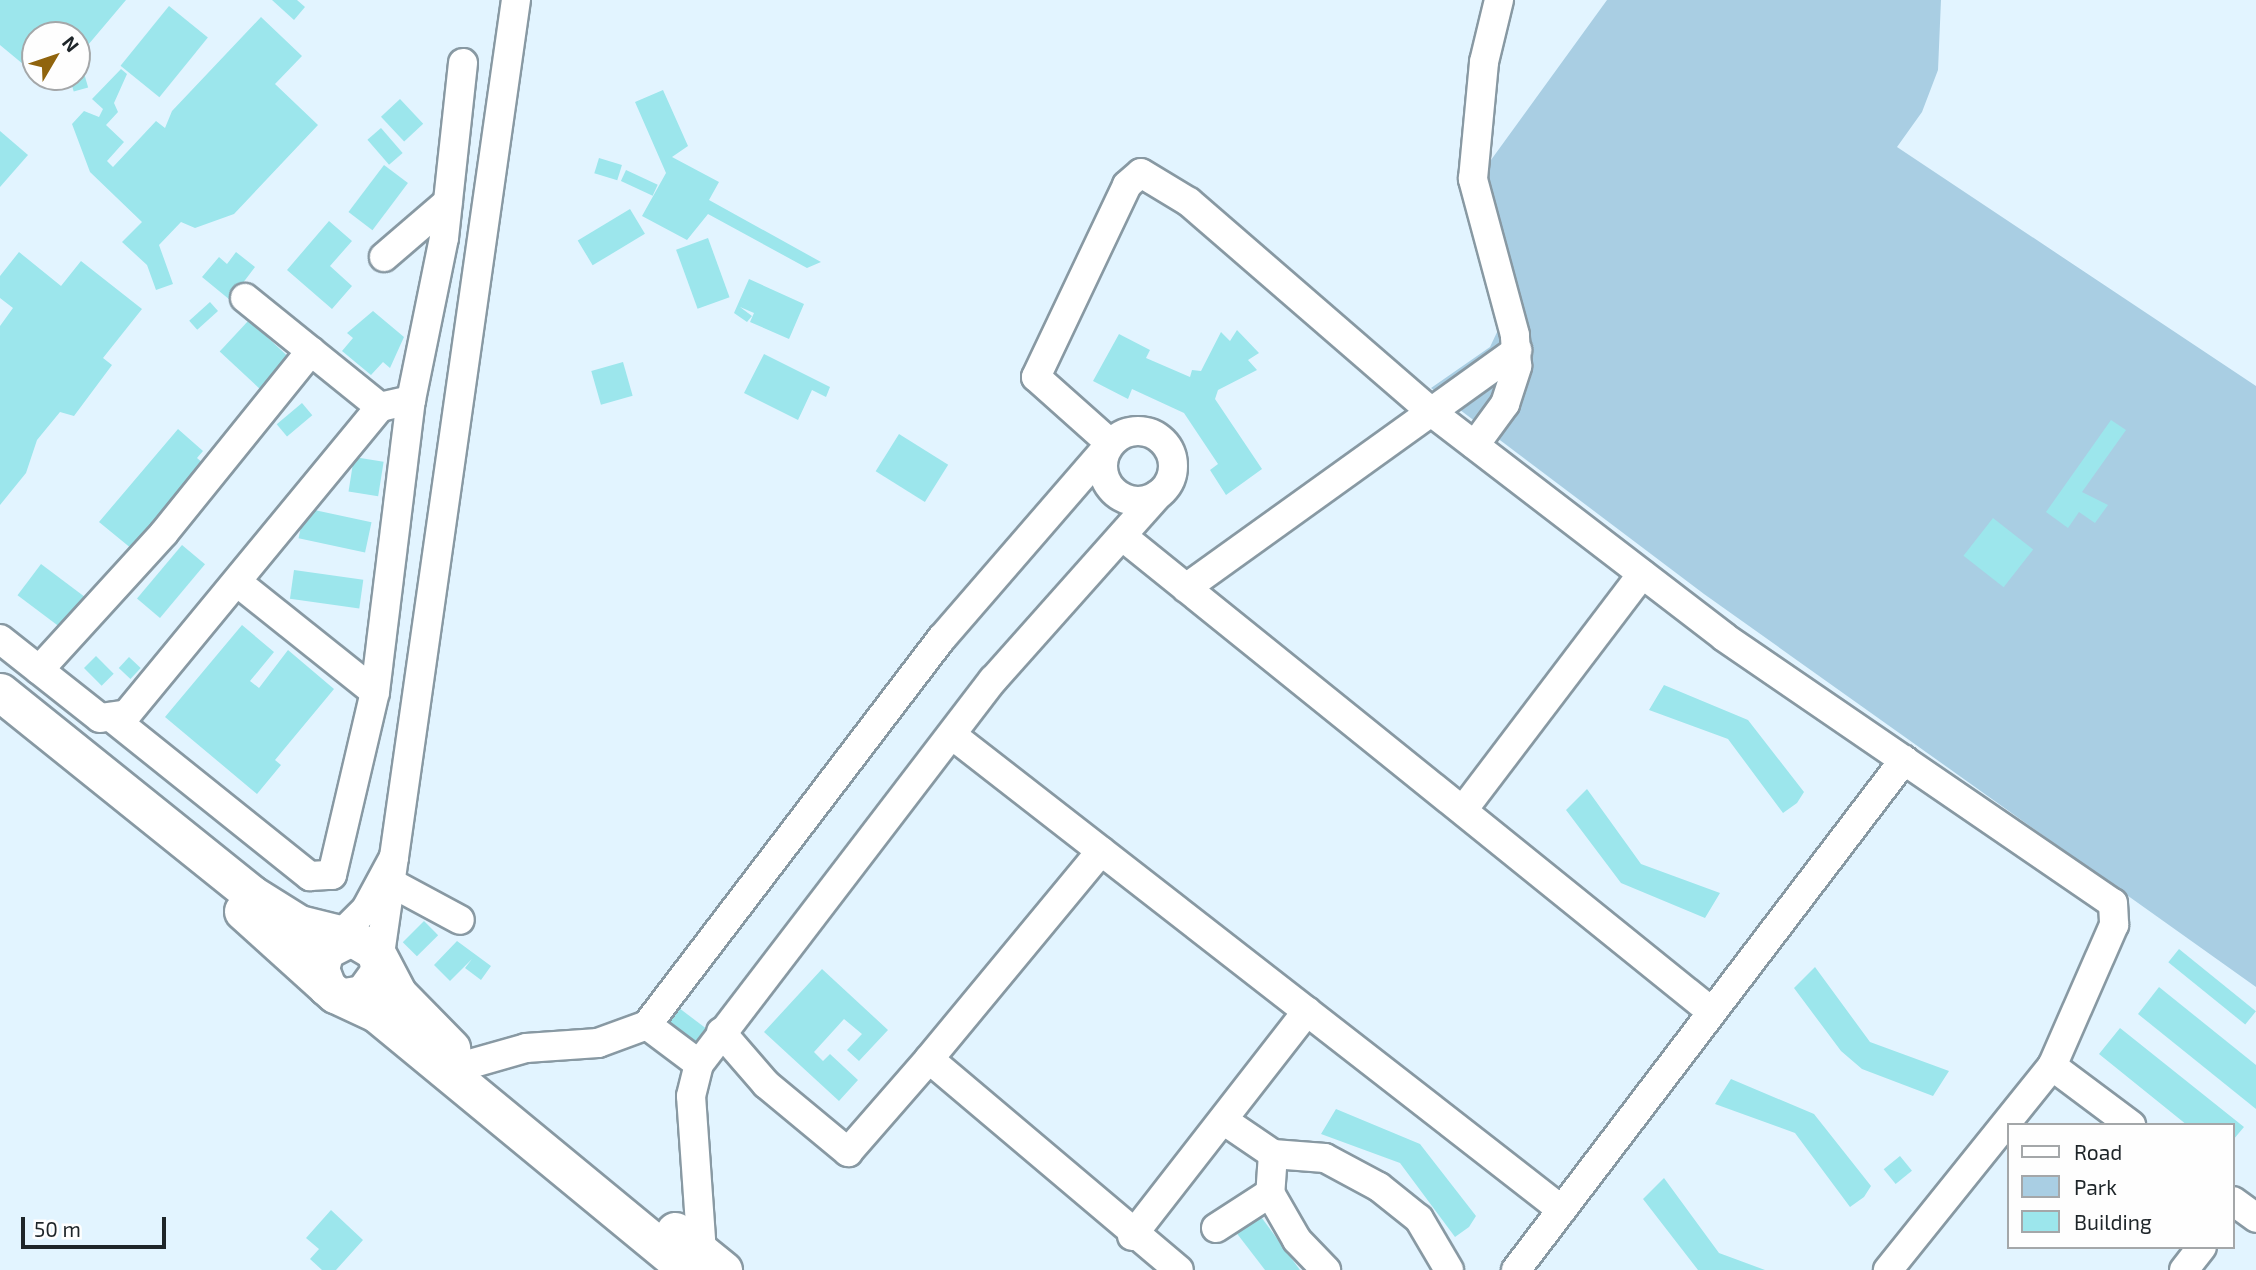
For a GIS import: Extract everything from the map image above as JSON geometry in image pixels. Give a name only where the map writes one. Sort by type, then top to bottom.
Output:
[{"type":"main road","points":[[0,692],[251,894],[299,924],[359,947],[398,994],[470,1064],[704,1264]]},
{"type":"main road","points":[[0,720],[259,923],[336,992],[376,1013],[704,1264]]},
{"type":"main road","points":[[336,992],[371,988],[359,947]]},
{"type":"main road","points":[[336,992],[321,959],[359,947]]},
{"type":"street","points":[[359,947],[389,873],[516,0]]},
{"type":"street","points":[[1475,445],[1505,404],[1517,350],[1473,179],[1484,62],[1499,0]]},
{"type":"street","points":[[0,639],[100,718],[115,720],[310,876],[327,877],[344,838],[374,692],[411,400],[448,202],[463,63]]},
{"type":"street","points":[[1108,446],[1036,377],[1127,185],[1141,173],[1189,202],[1430,411],[1642,573],[1904,760],[2113,903],[2114,925],[2052,1066],[1888,1270]]},
{"type":"street","points":[[384,257],[448,202]]},
{"type":"street","points":[[245,298],[380,407]]},
{"type":"street","points":[[1186,588],[1517,350]]},
{"type":"street","points":[[39,670],[164,533],[311,351]]},
{"type":"street","points":[[115,720],[127,714],[380,407],[411,400]]},
{"type":"street","points":[[470,1064],[526,1048],[598,1043],[647,1024],[942,638],[1108,446],[1139,430],[1167,446],[1174,467],[1158,495],[951,735],[699,1064],[691,1096],[704,1264]]},
{"type":"street","points":[[1108,446],[1102,472],[1114,493],[1136,502],[1158,495]]},
{"type":"street","points":[[1122,536],[1712,1012]]},
{"type":"street","points":[[1462,810],[1642,573]]},
{"type":"street","points":[[237,582],[374,692]]},
{"type":"street","points":[[951,735],[1562,1209]]},
{"type":"street","points":[[1516,1270],[1904,760]]},
{"type":"street","points":[[721,1032],[766,1084],[848,1152],[929,1059],[1101,851]]},
{"type":"street","points":[[389,873],[460,920]]},
{"type":"street","points":[[359,947],[389,873]]},
{"type":"street","points":[[1132,1236],[1307,1012]]},
{"type":"street","points":[[647,1024],[699,1064]]},
{"type":"street","points":[[929,1059],[1132,1236],[1178,1270]]},
{"type":"street","points":[[2052,1066],[2128,1123]]},
{"type":"street","points":[[1223,1120],[1273,1154],[1325,1158],[1379,1187],[1419,1219],[1449,1270]]},
{"type":"street","points":[[1273,1154],[1270,1193],[1297,1240],[1326,1270]]},
{"type":"street","points":[[1216,1228],[1270,1193]]},
{"type":"street","points":[[2184,1270],[2200,1249]]},
{"type":"green space","points":[[1607,0],[1941,0],[1938,70],[1922,112],[1897,147],[2256,386],[2256,987],[1704,594],[1431,388],[1490,347],[1508,309],[1483,171]]},
{"type":"building","points":[[0,0],[126,0],[91,41],[91,21],[21,21],[21,62],[0,45]]},
{"type":"building","points":[[272,0],[297,0],[305,7],[294,20]]},
{"type":"building","points":[[169,6],[208,37],[159,97],[121,66]]},
{"type":"building","points":[[261,17],[302,56],[275,84],[318,125],[234,214],[195,228],[181,222],[159,245],[173,284],[156,290],[147,265],[122,242],[142,222],[90,172],[72,124],[84,111],[99,117],[103,109],[92,99],[121,69],[127,74],[114,103],[118,112],[106,125],[124,142],[107,161],[113,167],[156,121],[165,128],[172,111]]},
{"type":"building","points":[[663,90],[688,146],[672,157],[719,182],[709,200],[821,262],[807,268],[708,214],[687,240],[642,216],[666,173],[635,102]]},
{"type":"building","points":[[400,99],[423,124],[404,142],[381,117]]},
{"type":"building","points":[[381,128],[403,153],[389,165],[367,140]]},
{"type":"building","points":[[0,131],[28,155],[0,187]]},
{"type":"building","points":[[599,158],[622,165],[617,180],[594,173]]},
{"type":"building","points":[[384,165],[408,183],[372,230],[348,212]]},
{"type":"building","points":[[626,170],[658,185],[653,196],[621,181]]},
{"type":"building","points":[[630,209],[645,234],[593,265],[578,240]]},
{"type":"building","points":[[329,221],[352,241],[330,266],[352,286],[332,309],[287,270]]},
{"type":"building","points":[[708,238],[730,297],[698,309],[676,250]]},
{"type":"building","points":[[19,252],[61,286],[81,261],[142,309],[103,358],[112,365],[74,416],[60,412],[37,440],[26,473],[0,505],[0,326],[13,308],[0,298],[0,276]]},
{"type":"building","points":[[236,252],[255,267],[230,300],[202,277],[219,257],[227,264]]},
{"type":"building","points":[[749,279],[804,304],[789,339],[750,322],[754,313],[740,307],[752,316],[747,322],[734,313]]},
{"type":"building","points":[[210,302],[218,311],[197,330],[189,321]]},
{"type":"building","points":[[373,311],[404,337],[390,368],[383,362],[371,375],[342,351],[353,338],[347,333]]},
{"type":"building","points":[[249,320],[299,366],[269,398],[220,351]]},
{"type":"building","points":[[1237,330],[1259,353],[1248,360],[1257,370],[1218,390],[1215,399],[1262,469],[1226,495],[1210,470],[1218,464],[1184,413],[1132,389],[1128,399],[1093,381],[1119,334],[1150,350],[1146,358],[1190,377],[1192,370],[1201,371],[1221,332],[1230,341]]},
{"type":"building","points":[[764,354],[830,387],[826,397],[812,390],[798,420],[744,393]]},
{"type":"building","points":[[623,362],[633,396],[601,405],[591,371]]},
{"type":"building","points":[[302,403],[312,415],[287,436],[277,424]]},
{"type":"building","points":[[2111,420],[2126,430],[2082,492],[2108,505],[2095,523],[2079,512],[2068,528],[2046,512]]},
{"type":"building","points":[[178,429],[203,451],[197,458],[204,464],[132,549],[99,522]]},
{"type":"building","points":[[899,434],[948,465],[925,502],[876,471]]},
{"type":"building","points":[[354,457],[384,462],[378,496],[349,492]]},
{"type":"building","points":[[305,508],[372,522],[365,552],[299,538]]},
{"type":"building","points":[[1993,518],[2033,549],[2004,587],[1963,556]]},
{"type":"building","points":[[182,545],[205,564],[160,618],[137,599]]},
{"type":"building","points":[[41,564],[93,603],[69,634],[18,595]]},
{"type":"building","points":[[294,570],[363,580],[359,608],[290,599]]},
{"type":"building","points":[[242,625],[274,652],[250,681],[259,688],[288,650],[334,689],[275,760],[281,765],[257,794],[165,717]]},
{"type":"building","points":[[96,656],[114,674],[102,686],[84,668]]},
{"type":"building","points":[[129,657],[141,668],[130,679],[119,668]]},
{"type":"building","points":[[1664,685],[1748,720],[1804,792],[1797,803],[1783,813],[1728,739],[1649,710]]},
{"type":"building","points":[[1587,789],[1641,864],[1720,893],[1705,918],[1621,883],[1566,810]]},
{"type":"building","points":[[424,921],[438,935],[417,956],[403,942]]},
{"type":"building","points":[[457,941],[491,966],[481,980],[465,968],[472,959],[450,981],[434,965]]},
{"type":"building","points":[[2179,949],[2256,1011],[2245,1025],[2168,962]]},
{"type":"building","points":[[1815,967],[1870,1042],[1949,1071],[1933,1096],[1862,1069],[1841,1051],[1794,988]]},
{"type":"building","points":[[822,969],[888,1030],[859,1061],[847,1050],[862,1034],[844,1019],[814,1052],[823,1061],[830,1054],[858,1080],[839,1101],[764,1032]]},
{"type":"building","points":[[2159,987],[2256,1065],[2256,1109],[2138,1014]]},
{"type":"building","points":[[679,1008],[712,1033],[702,1046],[669,1022]]},
{"type":"building","points":[[2120,1028],[2244,1127],[2235,1138],[2235,1123],[2185,1123],[2099,1054]]},
{"type":"building","points":[[1731,1079],[1814,1114],[1871,1186],[1864,1197],[1850,1207],[1795,1133],[1715,1104]]},
{"type":"building","points":[[1336,1109],[1420,1144],[1476,1216],[1469,1227],[1455,1237],[1400,1163],[1321,1134]]},
{"type":"building","points":[[1900,1156],[1912,1171],[1896,1184],[1884,1169]]},
{"type":"building","points":[[1664,1178],[1719,1253],[1765,1270],[1698,1270],[1643,1199]]},
{"type":"building","points":[[331,1210],[363,1240],[336,1270],[322,1270],[310,1259],[319,1249],[306,1238]]},
{"type":"building","points":[[1256,1210],[1300,1270],[1265,1270],[1235,1231]]}]
